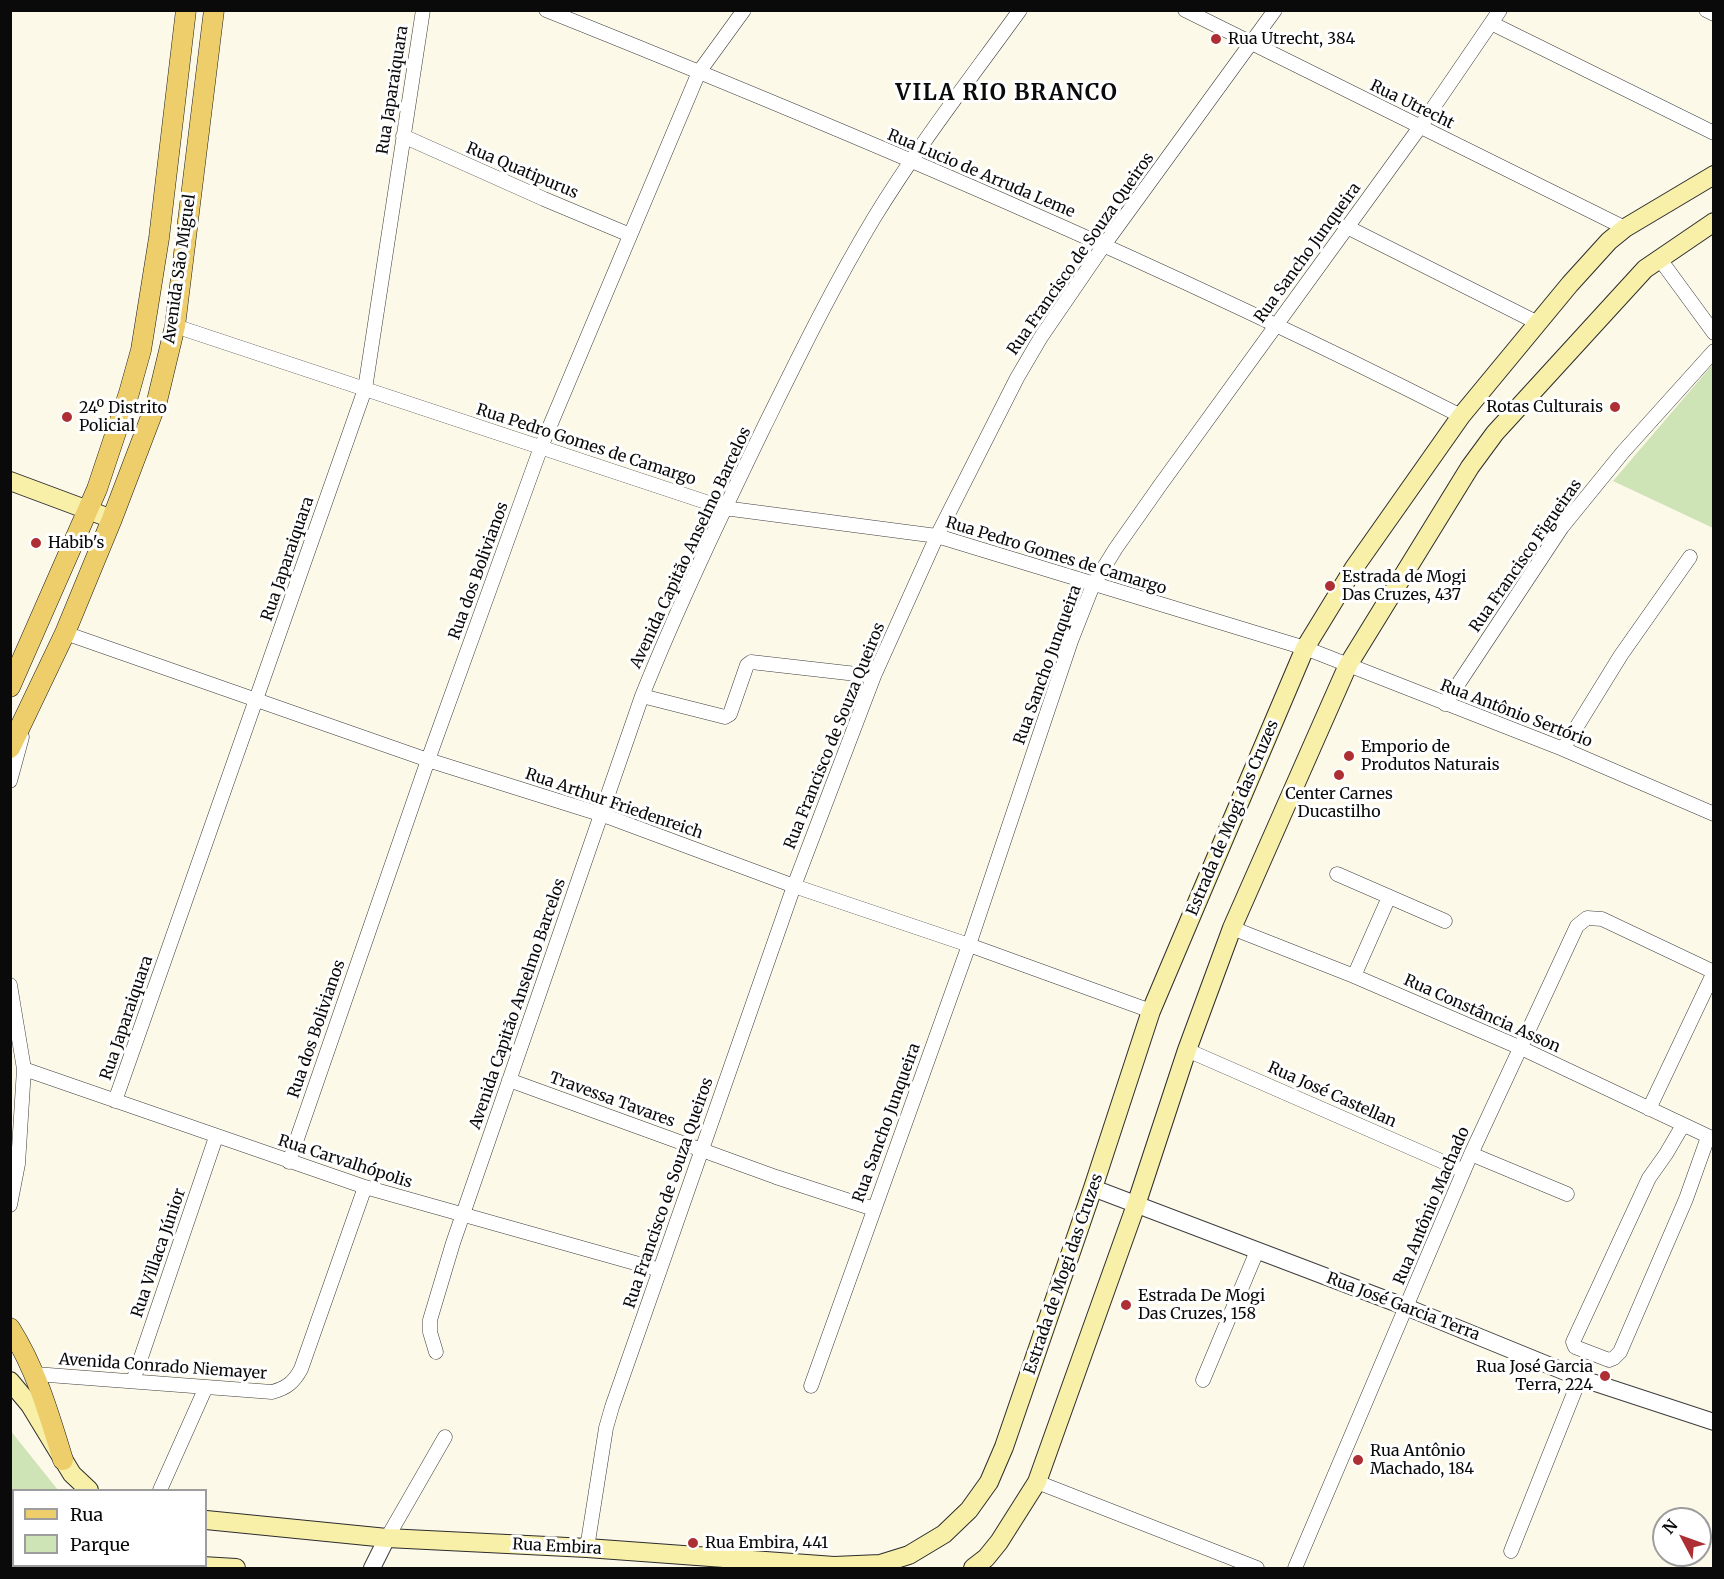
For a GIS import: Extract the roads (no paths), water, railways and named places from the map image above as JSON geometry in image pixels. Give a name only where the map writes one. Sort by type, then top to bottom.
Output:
[{"type":"main road","name":"Avenida São Miguel","points":[[10,687],[89,509],[129,393],[141,350],[159,238],[186,10]]},
{"type":"main road","points":[[204,10],[208,53]]},
{"type":"main road","name":"Avenida São Miguel","points":[[10,748],[65,633],[112,519],[156,401],[175,326],[214,10]]},
{"type":"main road","name":"Estrada de Mogi das Cruzes","points":[[909,1555],[944,1534],[969,1510],[989,1482],[1017,1410],[1151,1011],[1305,648],[1354,568],[1461,416],[1591,260],[1625,228],[1713,175]]},
{"type":"main road","points":[[973,1569],[986,1558],[1004,1535],[1038,1482],[1136,1205],[1186,1050],[1232,928],[1348,665],[1470,467],[1495,433],[1634,280],[1659,258],[1713,222]]},
{"type":"main road","points":[[10,481],[112,519]]},
{"type":"main road","points":[[10,1328],[35,1374],[63,1460]]},
{"type":"main road","points":[[10,1381],[30,1405],[72,1474],[87,1489]]},
{"type":"main road","name":"Rua Embira","points":[[207,1520],[387,1538],[587,1548],[834,1566],[880,1564],[909,1555]]},
{"type":"main road","points":[[207,1566],[236,1569]]},
{"type":"street","name":"Rua Japaraiquara","points":[[115,1101],[365,389],[423,10]]},
{"type":"street","name":"Rua Lucio de Arruda Leme","points":[[546,10],[699,72],[1104,245],[1277,325],[1461,416]]},
{"type":"street","name":"Rua dos Bolivianos","points":[[289,1162],[428,760],[541,447],[699,72],[744,10]]},
{"type":"street","name":"Avenida Capitão Anselmo Barcelos","points":[[436,1352],[430,1332],[432,1310],[642,696],[669,629],[724,508],[844,270],[911,162],[1020,10]]},
{"type":"street","name":"Rua Utrecht","points":[[1185,10],[1625,228]]},
{"type":"street","name":"Rua Francisco de Souza Queiros","points":[[587,1548],[606,1428],[612,1407],[794,886],[874,676],[937,536],[1031,352],[1104,245],[1275,10]]},
{"type":"street","name":"Rua Sancho Junqueira","points":[[811,1386],[969,945],[1071,641],[1094,585],[1116,548],[1161,484],[1419,127],[1500,10]]},
{"type":"street","points":[[1706,10],[1713,14]]},
{"type":"street","points":[[1491,23],[1713,133]]},
{"type":"street","name":"Rua Quatipurus","points":[[403,136],[630,235]]},
{"type":"street","points":[[1347,227],[1538,323]]},
{"type":"street","points":[[1659,258],[1713,333]]},
{"type":"street","name":"Rua Pedro Gomes de Camargo","points":[[175,326],[724,508],[937,536],[1305,648]]},
{"type":"street","name":"Rua Francisco Figueiras","points":[[1445,704],[1562,527],[1623,452],[1713,351]]},
{"type":"street","points":[[1563,749],[1621,655],[1690,557]]},
{"type":"street","name":"Rua Arthur Friedenreich","points":[[65,633],[428,760],[603,815],[794,886],[969,945],[1151,1011]]},
{"type":"street","name":"Rua Antônio Sertório","points":[[1305,648],[1563,749],[1713,814]]},
{"type":"street","points":[[642,696],[725,717],[730,714],[747,666],[751,662],[874,676]]},
{"type":"street","name":"Avenida São Miguel","points":[[10,781],[18,757],[24,717]]},
{"type":"street","points":[[1337,874],[1445,921]]},
{"type":"street","points":[[1354,976],[1389,897]]},
{"type":"street","name":"Rua Antônio Machado","points":[[1295,1569],[1464,1171],[1576,926],[1587,918],[1602,919],[1713,972]]},
{"type":"street","name":"Rua Constância Asson","points":[[1232,928],[1354,976],[1521,1048],[1711,1138]]},
{"type":"street","points":[[1649,1109],[1713,972]]},
{"type":"street","points":[[10,985],[24,1069],[18,1164],[10,1205]]},
{"type":"street","name":"Rua José Castellan","points":[[1186,1050],[1464,1171]]},
{"type":"street","name":"Rua Carvalhópolis","points":[[24,1069],[365,1187],[660,1270]]},
{"type":"street","name":"Travessa Tavares","points":[[509,1080],[776,1177],[874,1209]]},
{"type":"street","points":[[1683,1125],[1649,1178],[1573,1342],[1575,1347],[1609,1360],[1620,1352],[1711,1138]]},
{"type":"street","name":"Rua Villaca Júnior","points":[[133,1381],[216,1137]]},
{"type":"street","points":[[1472,1154],[1568,1194]]},
{"type":"street","name":"Avenida Conrado Niemayer","points":[[35,1374],[272,1392],[282,1389],[296,1378],[301,1369],[365,1187]]},
{"type":"street","name":"Rua José Garcia Terra","points":[[1093,1188],[1406,1307],[1580,1378],[1713,1422]]},
{"type":"street","points":[[1203,1380],[1257,1251]]},
{"type":"street","points":[[1511,1551],[1580,1378]]},
{"type":"street","points":[[161,1489],[206,1387]]},
{"type":"street","points":[[372,1569],[387,1538],[445,1437]]},
{"type":"street","points":[[1038,1482],[1257,1569]]},
{"type":"place","name":"Rua Utrecht, 384","points":[[1216,39]]},
{"type":"place","name":"Rotas Culturais","points":[[1615,407]]},
{"type":"place","name":"24º Distrito Policial","points":[[67,417]]},
{"type":"place","name":"Habib's","points":[[36,543]]},
{"type":"place","name":"Estrada de Mogi Das Cruzes, 437","points":[[1330,586]]},
{"type":"place","name":"Emporio de Produtos Naturais","points":[[1349,756]]},
{"type":"place","name":"Center Carnes Ducastilho","points":[[1339,775]]},
{"type":"place","name":"Estrada De Mogi Das Cruzes, 158","points":[[1126,1305]]},
{"type":"place","name":"Rua José Garcia Terra, 224","points":[[1605,1376]]},
{"type":"place","name":"Rua Antônio Machado, 184","points":[[1358,1460]]},
{"type":"place","name":"Rua Embira, 441","points":[[693,1543]]},
{"type":"district","name":"VILA RIO BRANCO","points":[[1007,94]]}]
